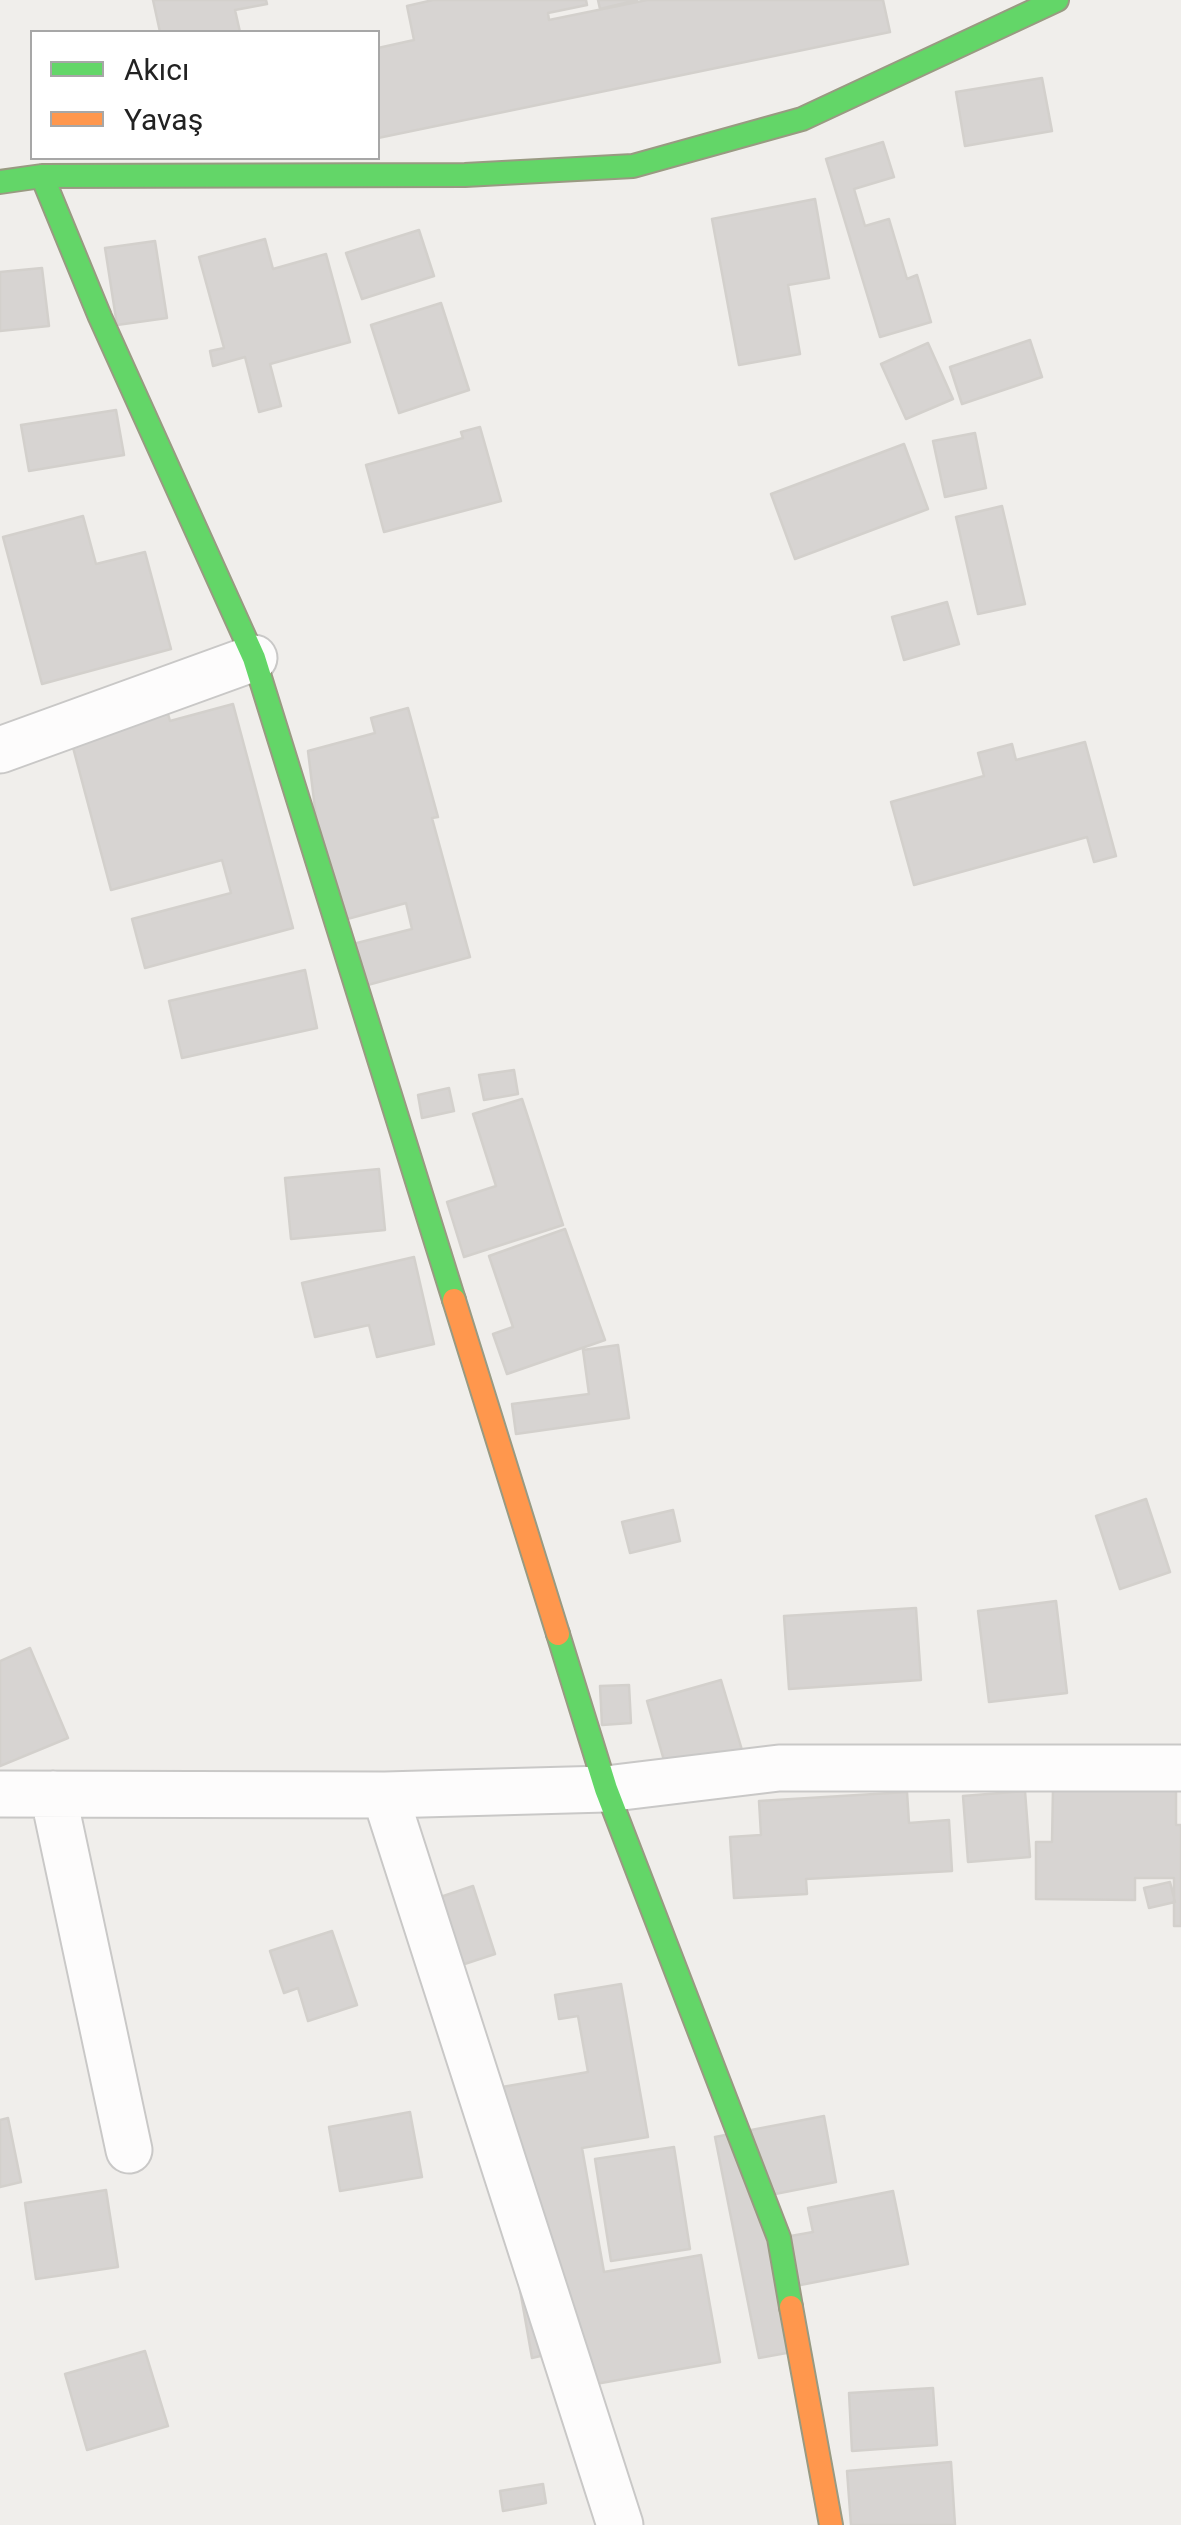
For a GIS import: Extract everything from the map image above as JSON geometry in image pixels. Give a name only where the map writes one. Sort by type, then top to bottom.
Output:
[{"type":"street","points":[[0,182],[42,176],[465,174],[633,166],[802,119],[1057,0]]},
{"type":"street","points":[[42,176],[100,317],[254,658],[606,1789],[779,2238],[832,2525]]},
{"type":"street","points":[[0,750],[254,658]]},
{"type":"street","points":[[0,1794],[385,1795],[606,1789],[779,1768],[1181,1768]]},
{"type":"street","points":[[53,1794],[128,2150]]},
{"type":"street","points":[[385,1795],[620,2525]]},
{"type":"building","points":[[153,0],[266,0],[267,4],[235,10],[240,30],[160,30]]},
{"type":"building","points":[[433,0],[586,0],[587,5],[548,13],[549,20],[647,0],[883,0],[890,32],[380,138],[380,48],[414,40],[407,6]]},
{"type":"building","points":[[598,0],[637,0],[600,9]]},
{"type":"building","points":[[1042,78],[1052,131],[965,146],[956,92]]},
{"type":"building","points":[[883,142],[894,177],[854,189],[865,226],[889,219],[907,279],[917,275],[931,322],[880,337],[826,159]]},
{"type":"building","points":[[815,199],[829,278],[788,285],[800,354],[739,365],[712,219]]},
{"type":"building","points":[[419,230],[434,276],[362,299],[346,253]]},
{"type":"building","points":[[265,239],[273,269],[326,254],[350,342],[270,364],[281,406],[259,412],[245,357],[213,366],[210,351],[224,348],[199,257]]},
{"type":"building","points":[[155,241],[167,318],[117,325],[105,248]]},
{"type":"building","points":[[42,268],[49,326],[0,331],[0,272]]},
{"type":"building","points":[[441,303],[469,390],[399,413],[371,325]]},
{"type":"building","points":[[1030,340],[1042,377],[962,404],[950,367]]},
{"type":"building","points":[[928,343],[953,399],[906,419],[881,364]]},
{"type":"building","points":[[116,410],[124,455],[29,471],[21,425]]},
{"type":"building","points":[[480,427],[501,501],[384,532],[366,465],[463,438],[461,432]]},
{"type":"building","points":[[975,433],[986,488],[945,497],[933,441]]},
{"type":"building","points":[[904,444],[928,509],[795,559],[771,494]]},
{"type":"building","points":[[1002,506],[1025,604],[978,614],[956,517]]},
{"type":"building","points":[[83,516],[96,564],[145,552],[171,649],[42,684],[3,537]]},
{"type":"building","points":[[947,602],[959,644],[904,660],[892,617]]},
{"type":"building","points":[[233,704],[293,928],[145,968],[132,919],[231,893],[222,860],[111,890],[71,740],[168,714],[170,721]]},
{"type":"building","points":[[408,708],[438,817],[432,818],[470,957],[364,986],[353,944],[412,929],[406,903],[329,924],[308,751],[375,733],[371,718]]},
{"type":"building","points":[[1085,742],[1116,856],[1094,862],[1087,837],[914,885],[891,802],[984,776],[978,753],[1012,744],[1016,760]]},
{"type":"building","points":[[305,970],[317,1028],[182,1058],[169,1001]]},
{"type":"building","points":[[514,1070],[518,1094],[484,1100],[479,1075]]},
{"type":"building","points":[[449,1088],[454,1111],[422,1118],[418,1095]]},
{"type":"building","points":[[522,1099],[563,1225],[464,1257],[447,1202],[496,1186],[473,1114]]},
{"type":"building","points":[[379,1169],[385,1230],[291,1239],[285,1178]]},
{"type":"building","points":[[565,1229],[605,1340],[507,1374],[493,1334],[513,1327],[489,1256]]},
{"type":"building","points":[[414,1257],[434,1344],[377,1357],[369,1325],[315,1337],[302,1283]]},
{"type":"building","points":[[618,1345],[629,1418],[516,1434],[512,1404],[589,1394],[583,1350]]},
{"type":"building","points":[[1146,1499],[1170,1572],[1120,1589],[1096,1516]]},
{"type":"building","points":[[673,1510],[680,1541],[630,1553],[622,1522]]},
{"type":"building","points":[[1056,1601],[1067,1693],[989,1702],[978,1611]]},
{"type":"building","points":[[916,1608],[921,1680],[789,1689],[784,1616]]},
{"type":"building","points":[[30,1648],[68,1738],[0,1766],[0,1661]]},
{"type":"building","points":[[721,1680],[742,1750],[667,1771],[647,1701]]},
{"type":"building","points":[[629,1685],[631,1723],[602,1725],[600,1686]]},
{"type":"building","points":[[1053,1789],[1176,1790],[1176,1825],[1181,1825],[1181,1926],[1174,1926],[1174,1878],[1135,1878],[1135,1900],[1036,1899],[1036,1842],[1052,1842]]},
{"type":"building","points":[[1025,1791],[1030,1857],[968,1862],[963,1796]]},
{"type":"building","points":[[907,1792],[909,1823],[949,1820],[952,1871],[806,1879],[807,1894],[734,1898],[730,1837],[761,1835],[759,1801]]},
{"type":"building","points":[[1170,1882],[1175,1902],[1149,1908],[1144,1888]]},
{"type":"building","points":[[473,1886],[495,1954],[422,1978],[399,1911]]},
{"type":"building","points":[[332,1931],[357,2005],[308,2021],[298,1988],[284,1993],[270,1951]]},
{"type":"building","points":[[621,1984],[648,2137],[582,2148],[604,2272],[701,2255],[720,2362],[556,2391],[549,2354],[532,2358],[485,2090],[588,2072],[578,2016],[559,2019],[555,1995]]},
{"type":"building","points":[[410,2112],[422,2177],[340,2191],[329,2127]]},
{"type":"building","points":[[824,2116],[836,2182],[765,2196],[774,2239],[813,2232],[808,2208],[893,2191],[908,2264],[780,2289],[792,2352],[759,2358],[715,2137]]},
{"type":"building","points":[[8,2118],[21,2182],[0,2187],[0,2120]]},
{"type":"building","points":[[674,2147],[690,2249],[611,2261],[595,2159]]},
{"type":"building","points":[[106,2190],[118,2267],[36,2279],[25,2203]]},
{"type":"building","points":[[145,2351],[168,2426],[87,2450],[65,2374]]},
{"type":"building","points":[[933,2388],[937,2445],[852,2451],[849,2393]]},
{"type":"building","points":[[951,2462],[955,2525],[851,2525],[847,2471]]},
{"type":"building","points":[[543,2484],[546,2503],[503,2511],[500,2491]]},
{"type":"traffic: fast","points":[[0,182],[42,176],[465,175],[633,166],[802,119],[1057,0]]},
{"type":"traffic: fast","points":[[42,176],[100,317],[254,658],[454,1300]]},
{"type":"traffic: fast","points":[[558,1634],[606,1789],[779,2238],[791,2307]]},
{"type":"traffic: slow","points":[[454,1300],[558,1634]]},
{"type":"traffic: slow","points":[[791,2307],[831,2525]]}]
